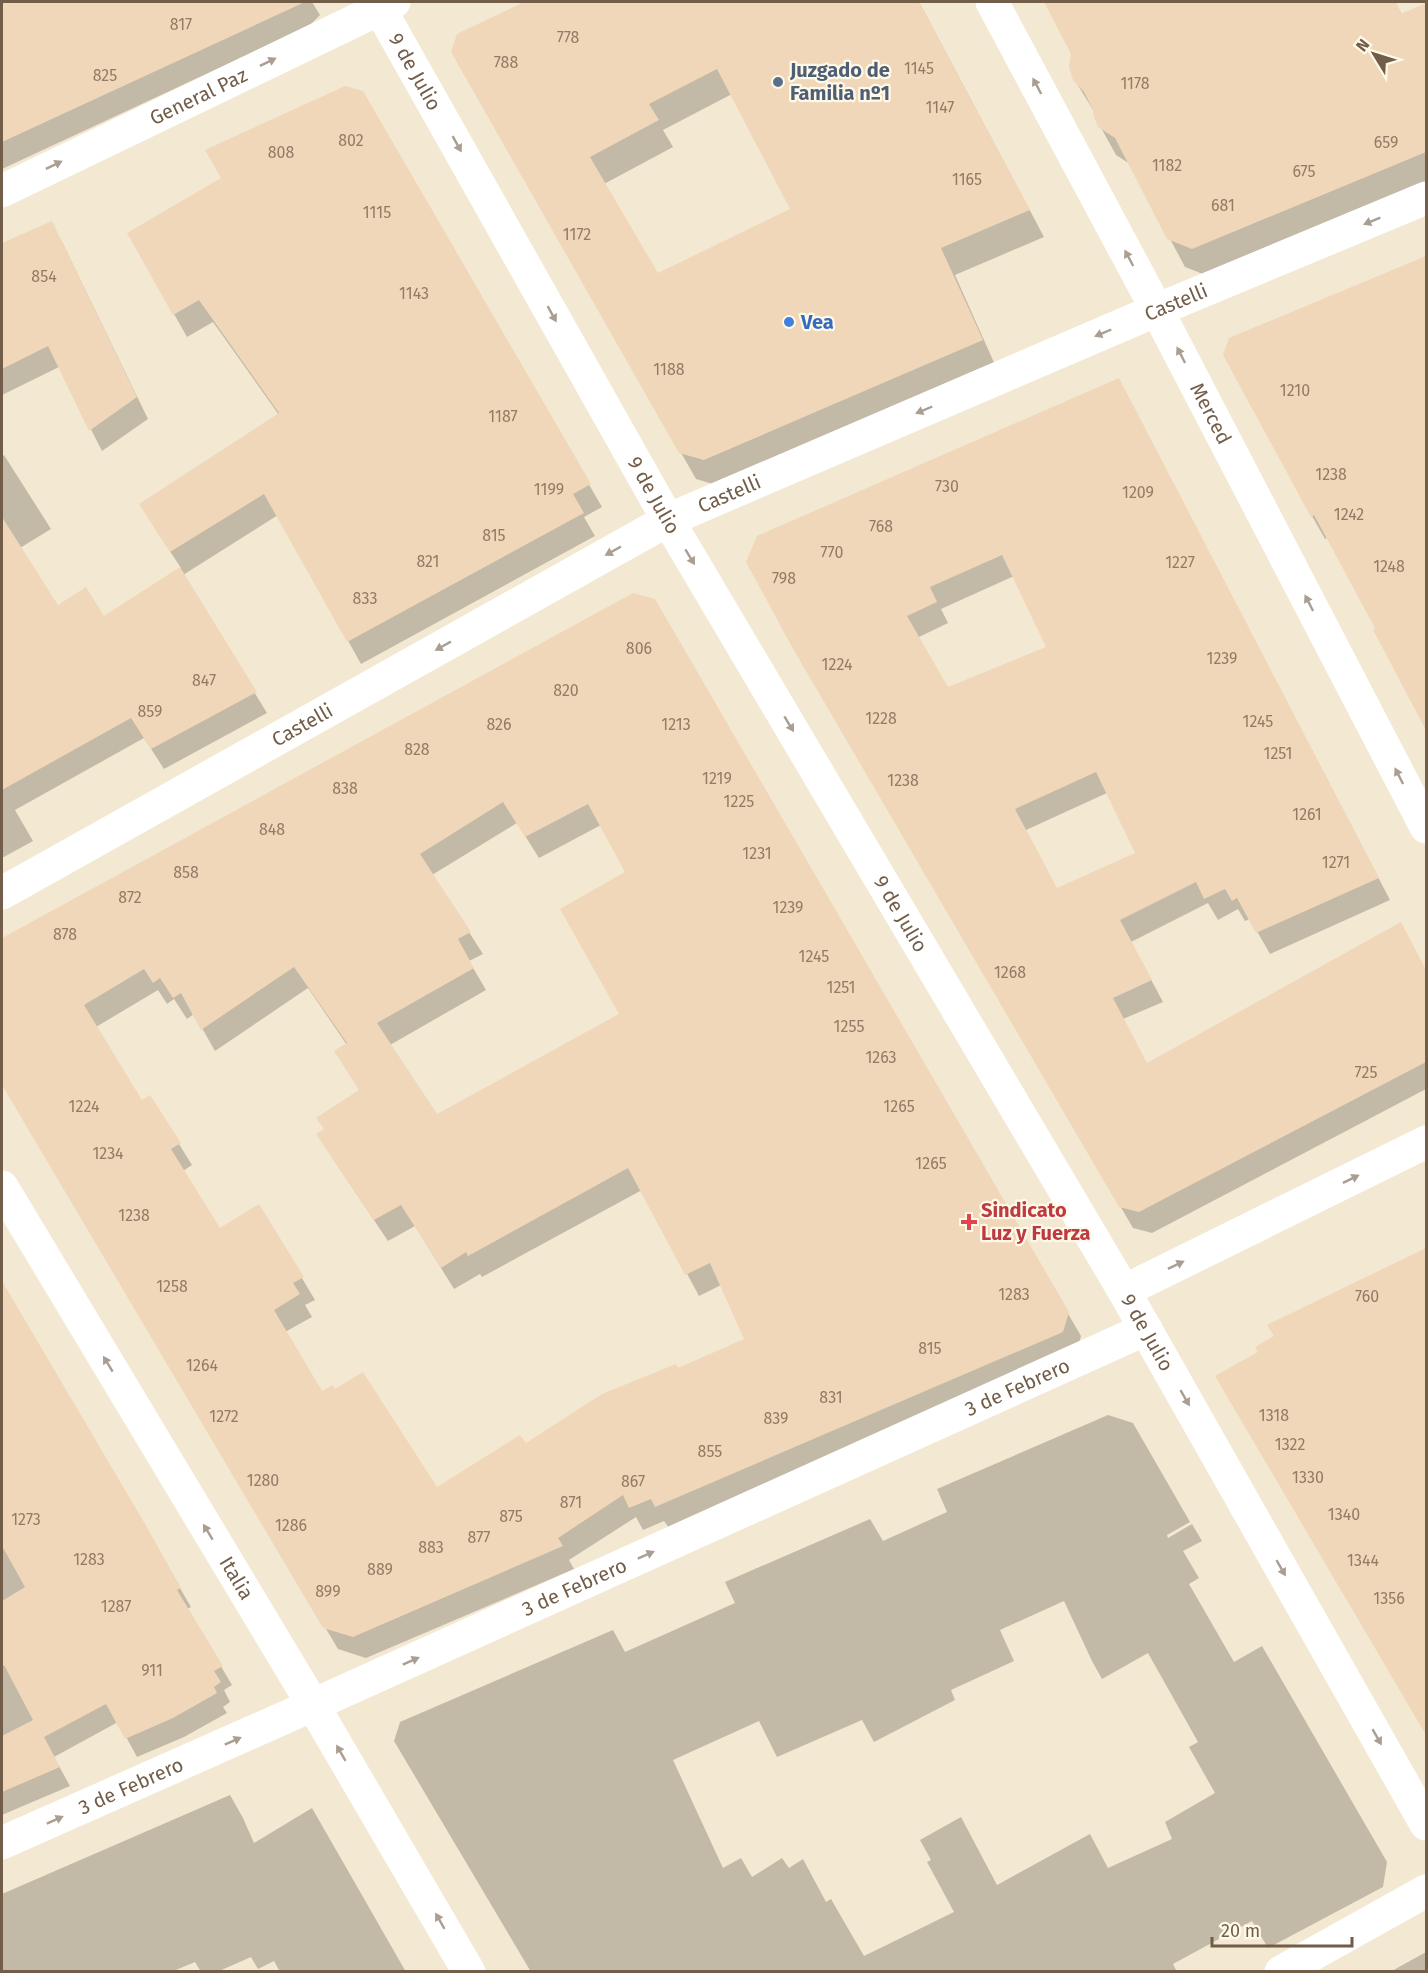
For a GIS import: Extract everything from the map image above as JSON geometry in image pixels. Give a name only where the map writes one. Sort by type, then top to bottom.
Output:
[{"type":"street","name":"Merced","points":[[992,2],[1157,310],[1426,827]]},
{"type":"street","name":"General Paz","points":[[2,191],[384,4]]},
{"type":"street","name":"9 de Julio","points":[[384,4],[668,520],[1124,1291],[1426,1824]]},
{"type":"street","name":"Castelli","points":[[2,893],[668,520],[1157,310],[1426,198]]},
{"type":"street","points":[[1124,1291],[1426,1142]]},
{"type":"street","name":"Italia","points":[[2,1186],[469,1971]]},
{"type":"street","name":"3 de Febrero","points":[[2,1843],[313,1706],[1146,1329]]},
{"type":"street","points":[[1281,1971],[1426,1891]]},
{"type":"shaded area","points":[[2,2],[1426,2],[1426,1971],[2,1971]]},
{"type":"building","points":[[2,2],[305,2],[2,142]]},
{"type":"building","points":[[524,2],[919,2],[1030,210],[941,248],[983,340],[704,460],[679,453],[451,52],[457,34]],"holes":[[[717,69],[790,209],[658,273],[590,157],[659,120],[649,104]]]},
{"type":"building","points":[[1044,2],[1396,2],[1401,14],[1426,3],[1426,152],[1192,249],[1167,239],[1115,138],[1098,127],[1084,92],[1073,80],[1069,67],[1071,54]]},
{"type":"building","points":[[345,86],[363,91],[591,484],[573,494],[584,513],[347,642],[264,494],[170,552],[139,504],[279,413],[199,300],[173,315],[127,233],[221,178],[205,150]]},
{"type":"building","points":[[52,221],[137,397],[89,431],[48,346],[2,369],[2,243]]},
{"type":"building","points":[[1426,256],[1426,730],[1373,630],[1375,628],[1314,515],[1311,517],[1223,355],[1229,338]]},
{"type":"building","points":[[1119,378],[1379,878],[1256,933],[1237,898],[1232,901],[1225,889],[1204,899],[1196,882],[1120,920],[1152,980],[1113,998],[1147,1063],[1401,922],[1426,970],[1426,1062],[1139,1212],[1119,1207],[792,647],[746,562],[757,536]],"holes":[[[1002,555],[1046,647],[948,687],[907,616],[937,602],[930,587]],[[1096,772],[1135,853],[1057,888],[1015,809]]]},
{"type":"building","points":[[2,517],[58,605],[86,587],[104,616],[180,567],[257,692],[151,749],[131,718],[2,790]]},
{"type":"building","points":[[633,593],[655,599],[1069,1312],[1063,1332],[655,1507],[651,1499],[629,1508],[623,1495],[558,1538],[563,1546],[353,1637],[323,1628],[2,1085],[2,938]],"holes":[[[503,802],[525,837],[588,804],[625,872],[560,909],[619,1014],[437,1114],[377,1023],[474,968],[458,939],[471,932],[420,854]],[[294,967],[347,1043],[334,1051],[359,1090],[316,1118],[324,1129],[316,1134],[374,1220],[401,1205],[441,1268],[466,1252],[468,1256],[628,1168],[685,1275],[710,1263],[744,1339],[678,1368],[676,1364],[602,1394],[526,1443],[520,1435],[437,1487],[363,1372],[335,1389],[333,1385],[322,1391],[274,1310],[300,1294],[293,1283],[304,1277],[259,1204],[220,1228],[171,1149],[181,1143],[150,1095],[142,1100],[84,1005],[144,969],[153,983],[160,978],[173,998],[181,993],[201,1030]]]},
{"type":"building","points":[[1426,1248],[1426,1735],[1215,1376],[1258,1352],[1255,1347],[1274,1336],[1267,1325]]},
{"type":"building","points":[[2,1281],[148,1529],[181,1588],[177,1590],[223,1666],[214,1671],[221,1682],[214,1687],[217,1693],[173,1718],[125,1739],[106,1704],[44,1737],[60,1767],[2,1792],[2,1736],[33,1720],[2,1661],[2,1601],[25,1587],[2,1546]]},
{"type":"place","name":"Juzgado de Familia nº1","points":[[778,82]]},
{"type":"place","name":"Vea","points":[[789,322]]},
{"type":"place","name":"Sindicato Luz y Fuerza","points":[[969,1222]]}]
